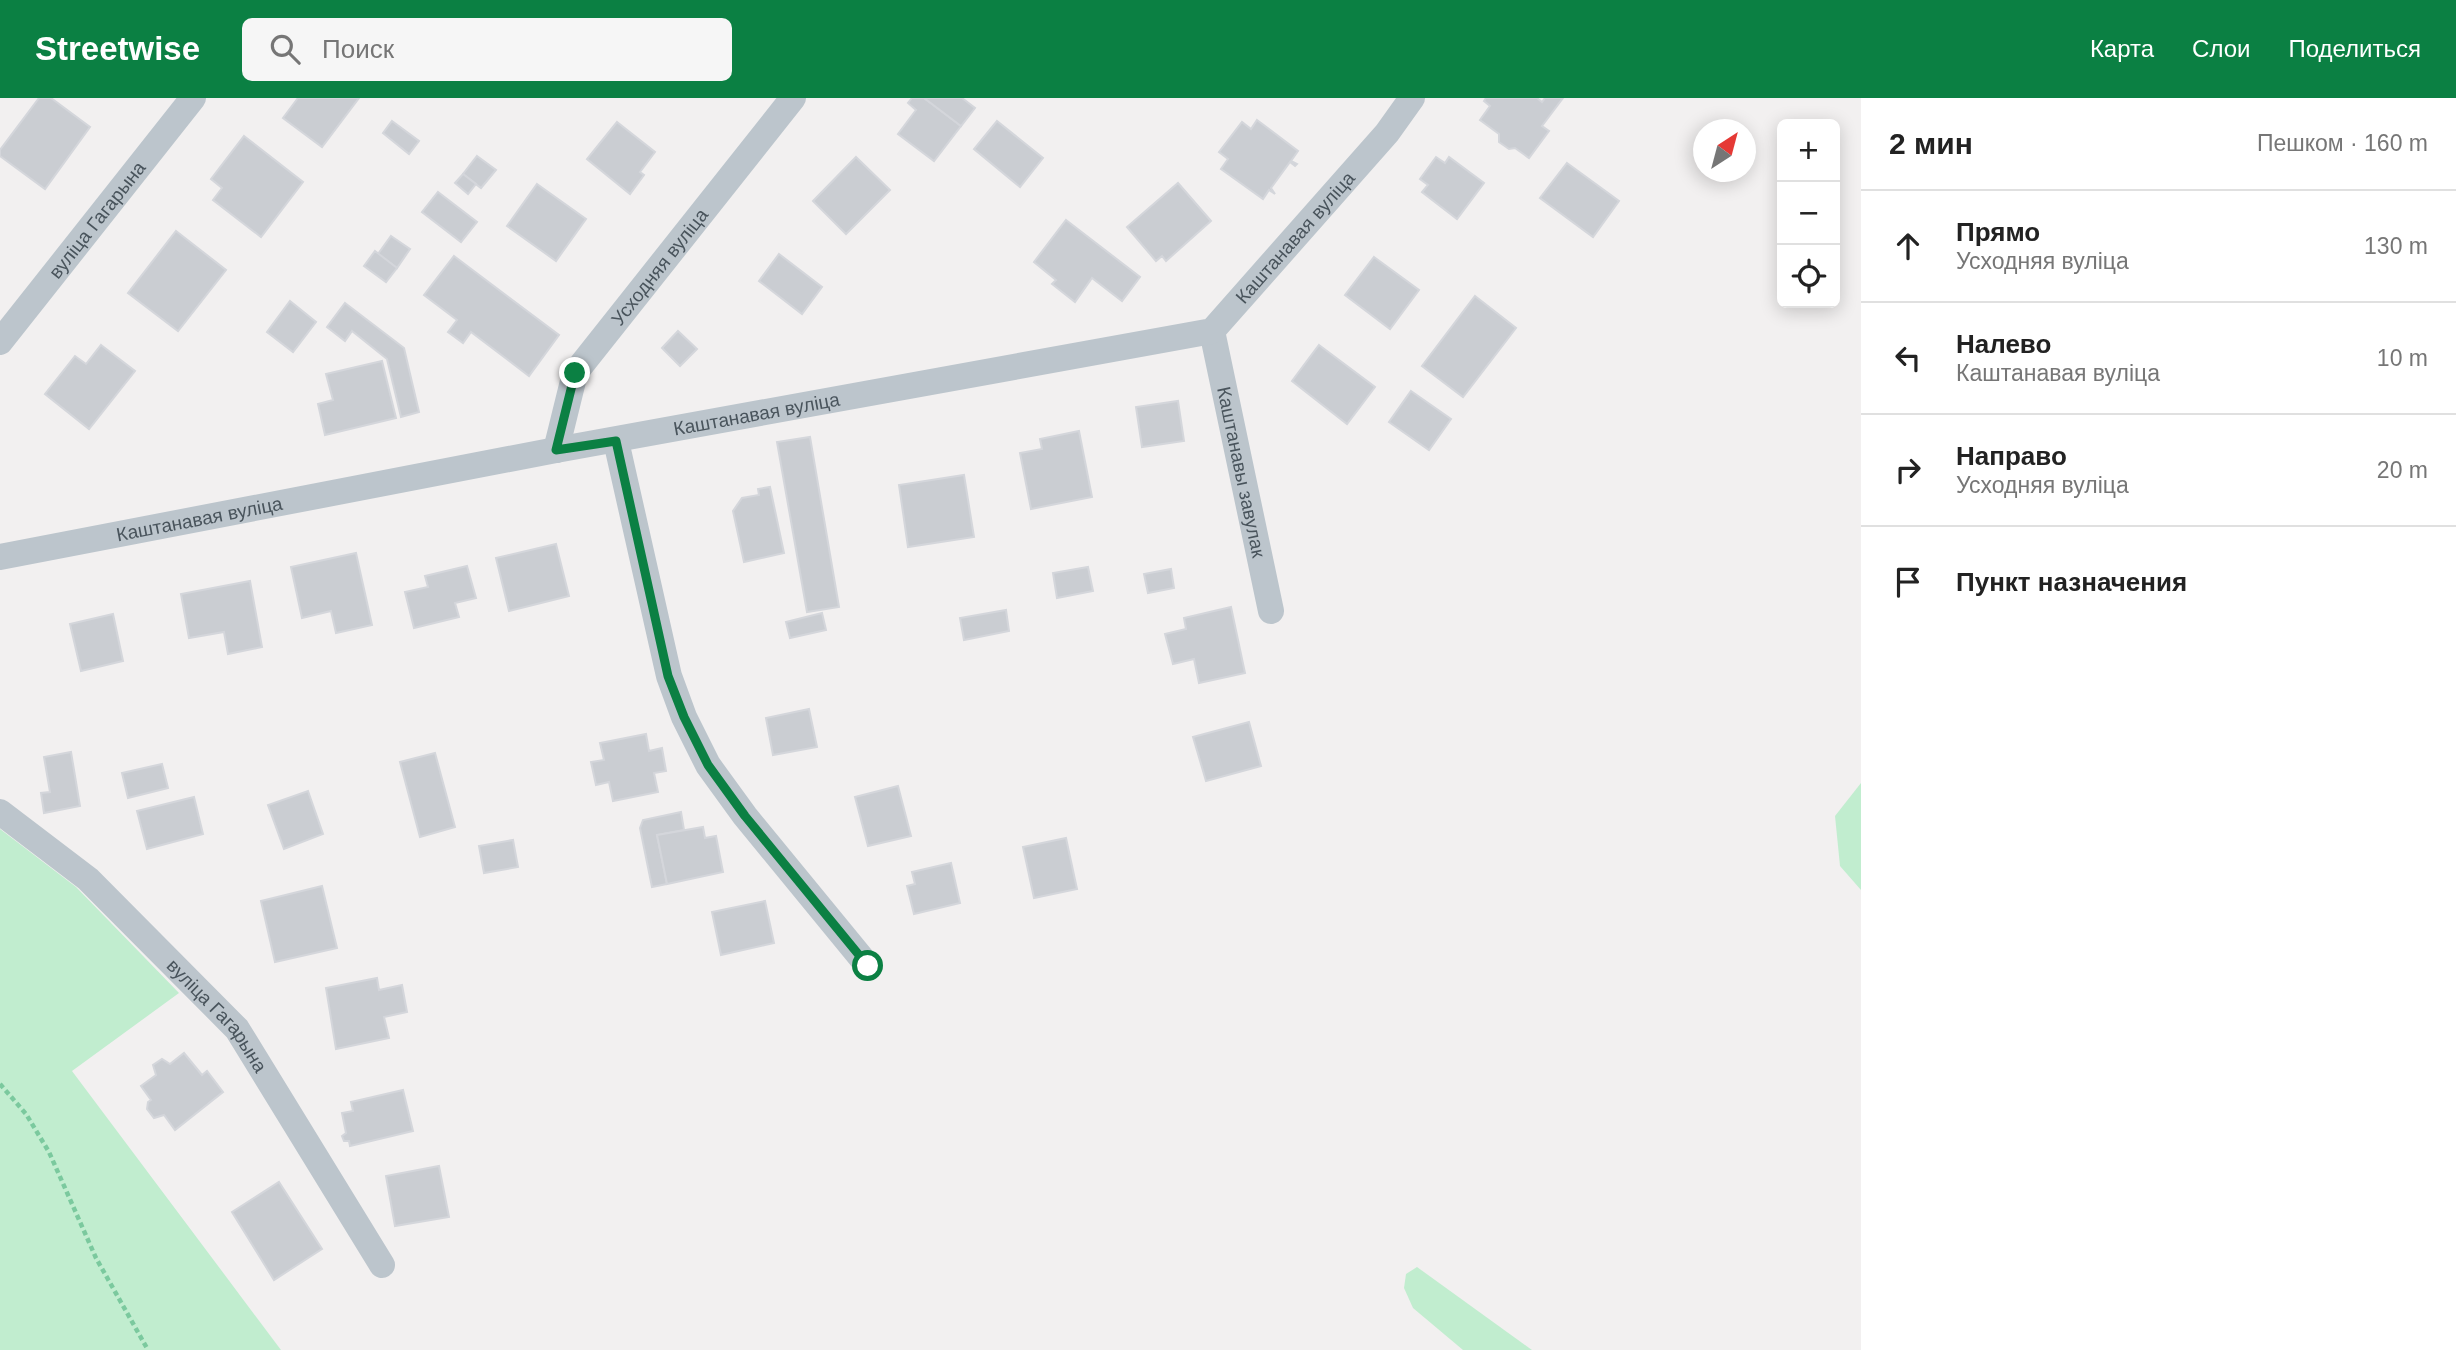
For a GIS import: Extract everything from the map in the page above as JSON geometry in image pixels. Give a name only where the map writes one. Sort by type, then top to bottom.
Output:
[{"type":"street","name":"вуліца Гагарына","points":[[0,342],[193,98]]},
{"type":"street","name":"Усходняя вуліца","points":[[556,450],[575,373],[793,98]]},
{"type":"street","name":"Каштанавая вуліца","points":[[0,557],[556,450],[1212,331],[1387,133],[1412,98]]},
{"type":"street","name":"Каштанавы завулак","points":[[1212,331],[1271,611]]},
{"type":"street","points":[[616,441],[668,676],[684,717],[708,765],[745,816],[868,966]]},
{"type":"street","name":"вуліца Гагарына","points":[[0,813],[88,879],[237,1030],[382,1265]]},
{"type":"path","points":[[0,1084],[26,1114],[49,1152],[96,1258],[148,1350]]},
{"type":"green space","points":[[1861,783],[1861,890],[1840,866],[1835,816]]},
{"type":"green space","points":[[0,829],[76,887],[179,993],[72,1071],[281,1350],[0,1350]]},
{"type":"green space","points":[[1417,1267],[1532,1350],[1463,1350],[1413,1308],[1404,1288],[1406,1274]]},
{"type":"building","points":[[39,98],[51,98],[90,127],[45,189],[0,156],[0,150]]},
{"type":"building","points":[[298,98],[359,98],[322,147],[283,118]]},
{"type":"building","points":[[912,98],[924,98],[961,126],[934,161],[898,134],[916,110],[908,103]]},
{"type":"building","points":[[924,98],[962,98],[975,108],[961,126]]},
{"type":"building","points":[[1486,98],[1537,98],[1542,102],[1545,98],[1563,98],[1542,126],[1549,131],[1529,158],[1515,148],[1509,149],[1499,142],[1499,134],[1480,120],[1490,106],[1484,101]]},
{"type":"building","points":[[1257,120],[1298,151],[1291,161],[1297,164],[1295,166],[1290,162],[1271,188],[1275,194],[1269,190],[1263,199],[1221,169],[1228,159],[1219,152],[1242,122],[1251,129]]},
{"type":"building","points":[[392,121],[419,141],[409,154],[383,133]]},
{"type":"building","points":[[997,121],[1043,158],[1020,187],[974,149]]},
{"type":"building","points":[[617,122],[655,152],[640,172],[644,175],[630,194],[587,159]]},
{"type":"building","points":[[244,136],[303,182],[261,237],[213,200],[222,188],[211,179]]},
{"type":"building","points":[[477,156],[496,170],[481,188],[463,174]]},
{"type":"building","points":[[856,157],[890,190],[846,234],[813,201]]},
{"type":"building","points":[[1436,157],[1445,163],[1449,157],[1484,183],[1457,219],[1422,192],[1428,185],[1420,179]]},
{"type":"building","points":[[1567,163],[1619,201],[1593,237],[1540,198]]},
{"type":"building","points":[[463,174],[476,184],[468,194],[455,183]]},
{"type":"building","points":[[1178,183],[1211,221],[1166,261],[1162,256],[1156,261],[1127,227]]},
{"type":"building","points":[[537,184],[586,219],[556,261],[507,226]]},
{"type":"building","points":[[438,192],[477,222],[461,242],[422,212]]},
{"type":"building","points":[[1066,220],[1140,277],[1122,301],[1092,278],[1075,302],[1052,284],[1056,280],[1034,262]]},
{"type":"building","points":[[176,231],[226,270],[178,331],[128,293]]},
{"type":"building","points":[[391,236],[410,249],[397,268],[378,254]]},
{"type":"building","points":[[375,251],[397,268],[386,282],[364,266]]},
{"type":"building","points":[[779,254],[822,287],[802,314],[759,281]]},
{"type":"building","points":[[454,256],[559,335],[529,376],[471,332],[463,343],[448,332],[457,320],[424,295]]},
{"type":"building","points":[[1374,257],[1419,290],[1390,329],[1345,295]]},
{"type":"building","points":[[1475,296],[1516,328],[1463,397],[1422,366]]},
{"type":"building","points":[[290,301],[316,322],[293,352],[267,332]]},
{"type":"building","points":[[345,303],[404,348],[419,412],[401,417],[387,359],[352,331],[345,341],[327,327]]},
{"type":"building","points":[[678,331],[697,349],[680,366],[662,348]]},
{"type":"building","points":[[101,345],[135,371],[89,429],[45,394],[75,356],[86,364]]},
{"type":"building","points":[[1319,345],[1375,387],[1347,424],[1292,381]]},
{"type":"building","points":[[382,361],[396,418],[325,435],[318,404],[333,400],[326,374]]},
{"type":"building","points":[[1411,391],[1451,419],[1429,450],[1389,422]]},
{"type":"building","points":[[1178,401],[1184,441],[1142,447],[1136,407]]},
{"type":"building","points":[[1079,431],[1092,497],[1031,509],[1020,453],[1042,449],[1040,439]]},
{"type":"building","points":[[810,437],[839,607],[807,612],[777,442]]},
{"type":"building","points":[[964,475],[974,537],[908,547],[899,485]]},
{"type":"building","points":[[770,487],[784,553],[744,562],[733,511],[742,498],[759,495],[758,489]]},
{"type":"building","points":[[556,544],[569,596],[509,611],[496,558]]},
{"type":"building","points":[[356,553],[372,625],[336,633],[331,611],[302,618],[291,567]]},
{"type":"building","points":[[467,566],[476,598],[455,603],[459,617],[414,628],[405,592],[428,587],[425,576]]},
{"type":"building","points":[[1088,567],[1093,591],[1057,598],[1053,573]]},
{"type":"building","points":[[1171,569],[1174,588],[1148,593],[1144,574]]},
{"type":"building","points":[[250,581],[262,647],[228,654],[224,632],[189,638],[181,594]]},
{"type":"building","points":[[1231,607],[1245,673],[1199,683],[1194,659],[1173,664],[1165,634],[1186,629],[1184,618]]},
{"type":"building","points":[[1006,610],[1009,631],[964,640],[960,618]]},
{"type":"building","points":[[822,613],[826,630],[790,638],[786,622]]},
{"type":"building","points":[[113,614],[123,661],[81,671],[70,624]]},
{"type":"building","points":[[809,709],[817,747],[773,755],[766,718]]},
{"type":"building","points":[[1249,722],[1261,766],[1206,781],[1193,737]]},
{"type":"building","points":[[646,734],[649,751],[662,748],[666,771],[654,773],[658,792],[613,801],[609,782],[596,785],[591,762],[604,760],[600,743]]},
{"type":"building","points":[[71,752],[80,806],[44,813],[41,793],[50,792],[44,757]]},
{"type":"building","points":[[435,753],[455,827],[420,837],[400,762]]},
{"type":"building","points":[[162,764],[168,788],[128,798],[122,773]]},
{"type":"building","points":[[898,786],[911,836],[868,846],[855,797]]},
{"type":"building","points":[[308,791],[323,834],[284,849],[268,805]]},
{"type":"building","points":[[194,797],[203,834],[147,849],[137,811]]},
{"type":"building","points":[[681,812],[684,830],[657,835],[667,884],[652,887],[640,828],[643,820]]},
{"type":"building","points":[[703,827],[705,838],[716,836],[723,872],[667,884],[657,835]]},
{"type":"building","points":[[1066,838],[1077,889],[1034,898],[1023,847]]},
{"type":"building","points":[[513,840],[518,867],[484,873],[479,846]]},
{"type":"building","points":[[951,863],[960,903],[914,914],[907,886],[915,884],[912,872]]},
{"type":"building","points":[[322,886],[337,948],[275,962],[261,901]]},
{"type":"building","points":[[765,901],[774,943],[721,955],[712,912]]},
{"type":"building","points":[[377,978],[379,990],[402,985],[407,1012],[384,1017],[389,1038],[336,1049],[326,988]]},
{"type":"building","points":[[184,1053],[202,1075],[207,1071],[223,1092],[175,1130],[164,1115],[154,1118],[147,1109],[151,1100],[141,1086],[156,1075],[153,1065],[162,1059],[170,1064]]},
{"type":"building","points":[[403,1090],[413,1131],[350,1146],[349,1141],[344,1141],[342,1136],[346,1133],[342,1113],[353,1111],[351,1102]]},
{"type":"building","points":[[439,1166],[449,1217],[395,1226],[386,1176]]},
{"type":"building","points":[[279,1182],[322,1249],[274,1280],[232,1212]]},
{"type":"route","points":[[575,373],[556,450],[616,441],[668,676],[684,717],[708,765],[745,816],[868,966]]}]
